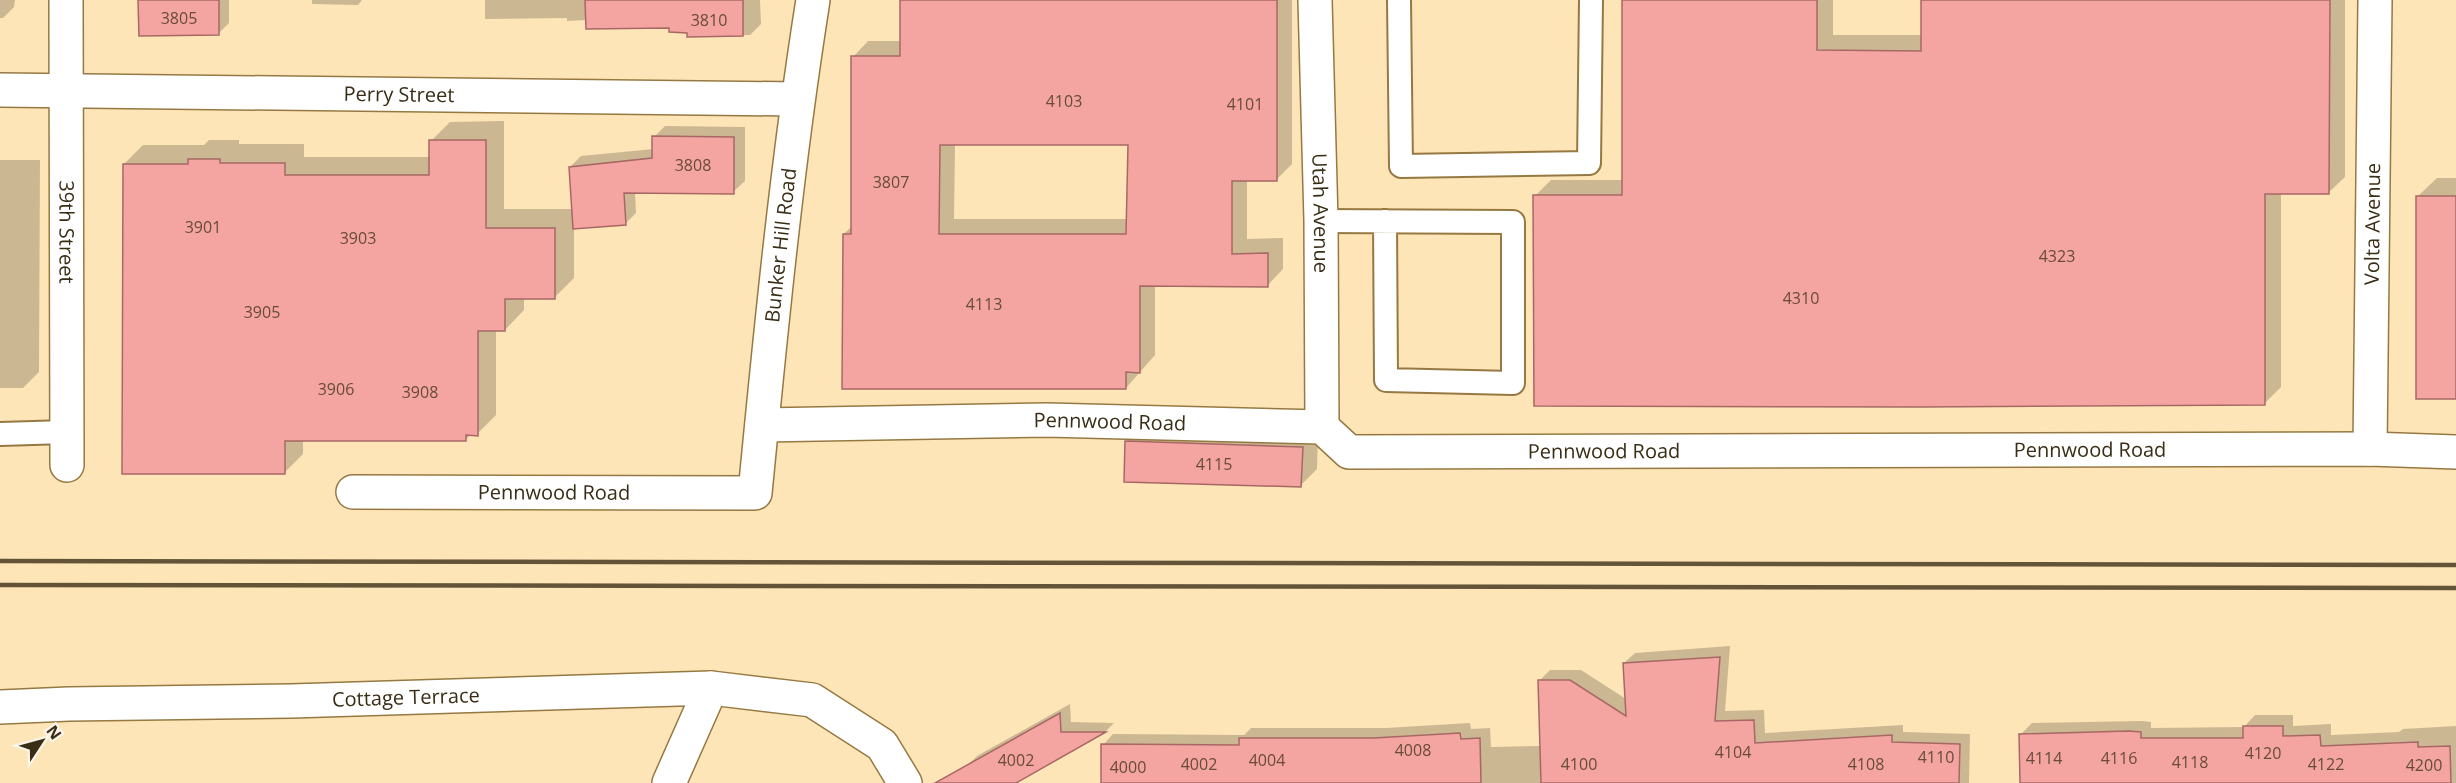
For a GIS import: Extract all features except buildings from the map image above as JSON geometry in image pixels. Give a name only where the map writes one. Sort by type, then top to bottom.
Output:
[{"type":"street","name":"39th Street","points":[[66,0],[66,465]]},
{"type":"street","name":"Bunker Hill Road","points":[[755,493],[797,99],[813,0]]},
{"type":"street","name":"Utah Avenue","points":[[1315,0],[1321,221],[1322,427]]},
{"type":"street","name":"Volta Avenue","points":[[2370,449],[2375,0]]},
{"type":"street","name":"Perry Street","points":[[0,90],[797,99]]},
{"type":"street","name":"Pennwood Road","points":[[762,425],[1047,420],[1322,427],[1349,452],[2370,449],[2456,452]]},
{"type":"street","name":"Pennwood Road","points":[[353,492],[755,493]]},
{"type":"street","name":"Cottage Terrace","points":[[0,707],[711,688],[812,700],[882,745],[905,783]]},
{"type":"street","points":[[669,783],[711,688]]},
{"type":"lane","points":[[1399,0],[1401,166],[1589,164],[1591,0]]},
{"type":"lane","points":[[1321,221],[1385,221],[1513,222],[1513,383],[1386,380],[1385,221]]},
{"type":"lane","points":[[0,434],[66,432]]},
{"type":"railway","points":[[0,561],[2456,565]]},
{"type":"railway","points":[[0,585],[2456,588]]}]
